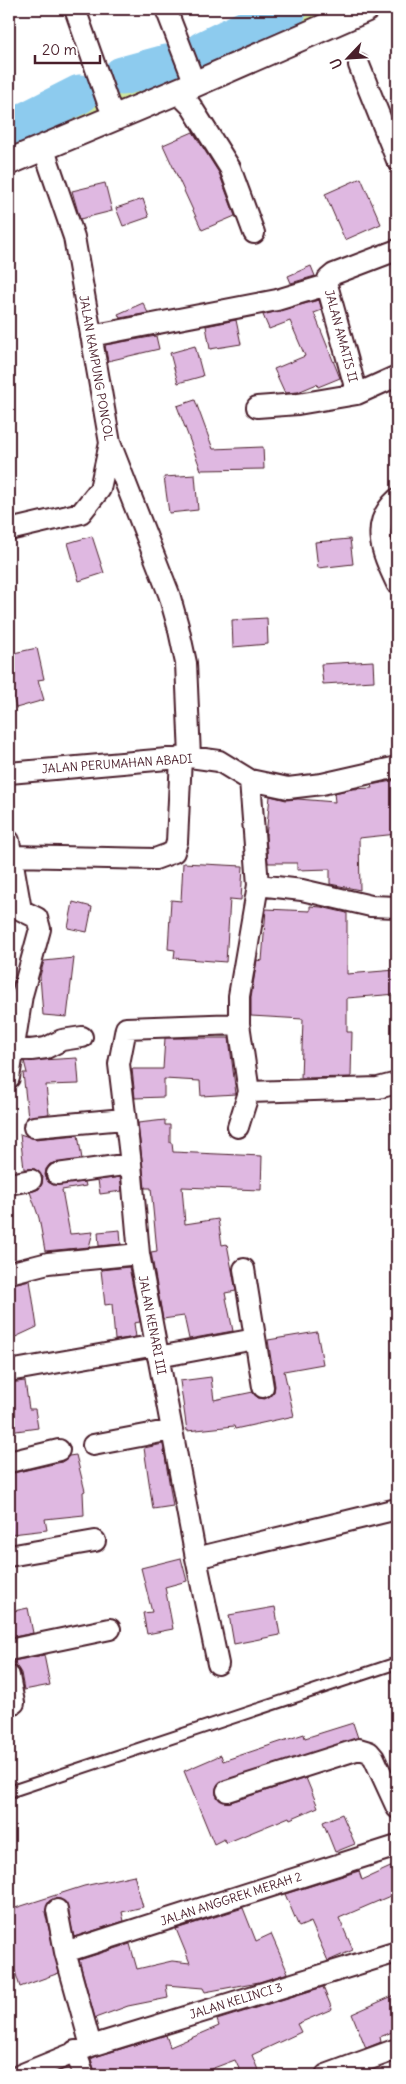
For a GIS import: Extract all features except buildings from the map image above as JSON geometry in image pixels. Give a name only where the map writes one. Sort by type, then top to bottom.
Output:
[{"type":"street","points":[[74,9],[112,110]]},
{"type":"street","points":[[166,9],[181,48],[191,106],[230,168],[254,233]]},
{"type":"street","points":[[9,162],[43,147],[112,110],[188,82],[357,10]]},
{"type":"street","points":[[359,65],[397,160]]},
{"type":"street","name":"JALAN KAMPUNG PONCOL","points":[[9,530],[81,513],[100,489],[110,444],[74,237],[43,147]]},
{"type":"street","name":"JALAN AMATIS II","points":[[397,250],[334,274],[328,279],[327,286],[356,394],[397,376]]},
{"type":"street","points":[[91,336],[277,300],[327,286]]},
{"type":"street","points":[[257,407],[298,404],[356,394]]},
{"type":"street","points":[[9,1078],[22,995],[40,930],[37,918],[22,910],[10,849],[155,859],[174,852],[177,842],[186,757],[186,663],[169,594],[110,444]]},
{"type":"street","points":[[397,499],[390,505],[383,519],[381,542],[386,560],[397,584]]},
{"type":"street","name":"JALAN PERUMAHAN ABADI","points":[[9,773],[186,757],[219,761],[250,780],[288,788],[322,784],[397,768]]},
{"type":"street","points":[[238,1126],[249,1092],[239,1024],[239,996],[258,885],[250,780]]},
{"type":"street","points":[[258,885],[302,890],[371,906],[397,907]]},
{"type":"street","name":"JALAN KENARI III","points":[[218,1664],[196,1558],[139,1254],[119,1064],[126,1028],[239,1024]]},
{"type":"street","points":[[13,1045],[38,1049],[62,1040],[82,1037]]},
{"type":"street","points":[[249,1092],[378,1088],[397,1083]]},
{"type":"street","points":[[34,1127],[124,1119]]},
{"type":"street","points":[[57,1174],[131,1164]]},
{"type":"street","points":[[9,1184],[31,1180]]},
{"type":"street","points":[[9,1273],[48,1262],[139,1254]]},
{"type":"street","points":[[244,1269],[263,1386]]},
{"type":"street","points":[[9,1371],[98,1355],[157,1351],[255,1339]]},
{"type":"street","points":[[93,1445],[172,1430]]},
{"type":"street","points":[[9,1462],[59,1450]]},
{"type":"street","points":[[196,1558],[397,1509]]},
{"type":"street","points":[[9,1556],[95,1540]]},
{"type":"street","points":[[9,1650],[110,1629]]},
{"type":"street","points":[[9,1676],[14,1703]]},
{"type":"street","points":[[226,1791],[359,1749],[369,1752],[374,1758],[397,1808]]},
{"type":"street","name":"JALAN ANGGREK MERAH 2","points":[[65,1952],[397,1846]]},
{"type":"street","points":[[57,1910],[83,2049],[84,2075]]},
{"type":"street","name":"JALAN KELINCI 3","points":[[20,2075],[83,2049],[397,1952]]},
{"type":"street","points":[[326,2075],[397,2049]]},
{"type":"lane","points":[[9,1792],[397,1663]]},
{"type":"green space","points":[[288,9],[366,9],[9,162],[9,131],[99,86],[122,76],[204,50]]},
{"type":"waterway","points":[[204,50],[288,9]]},
{"type":"waterway","points":[[122,76],[166,64]]},
{"type":"waterway","points":[[9,130],[80,94]]}]
